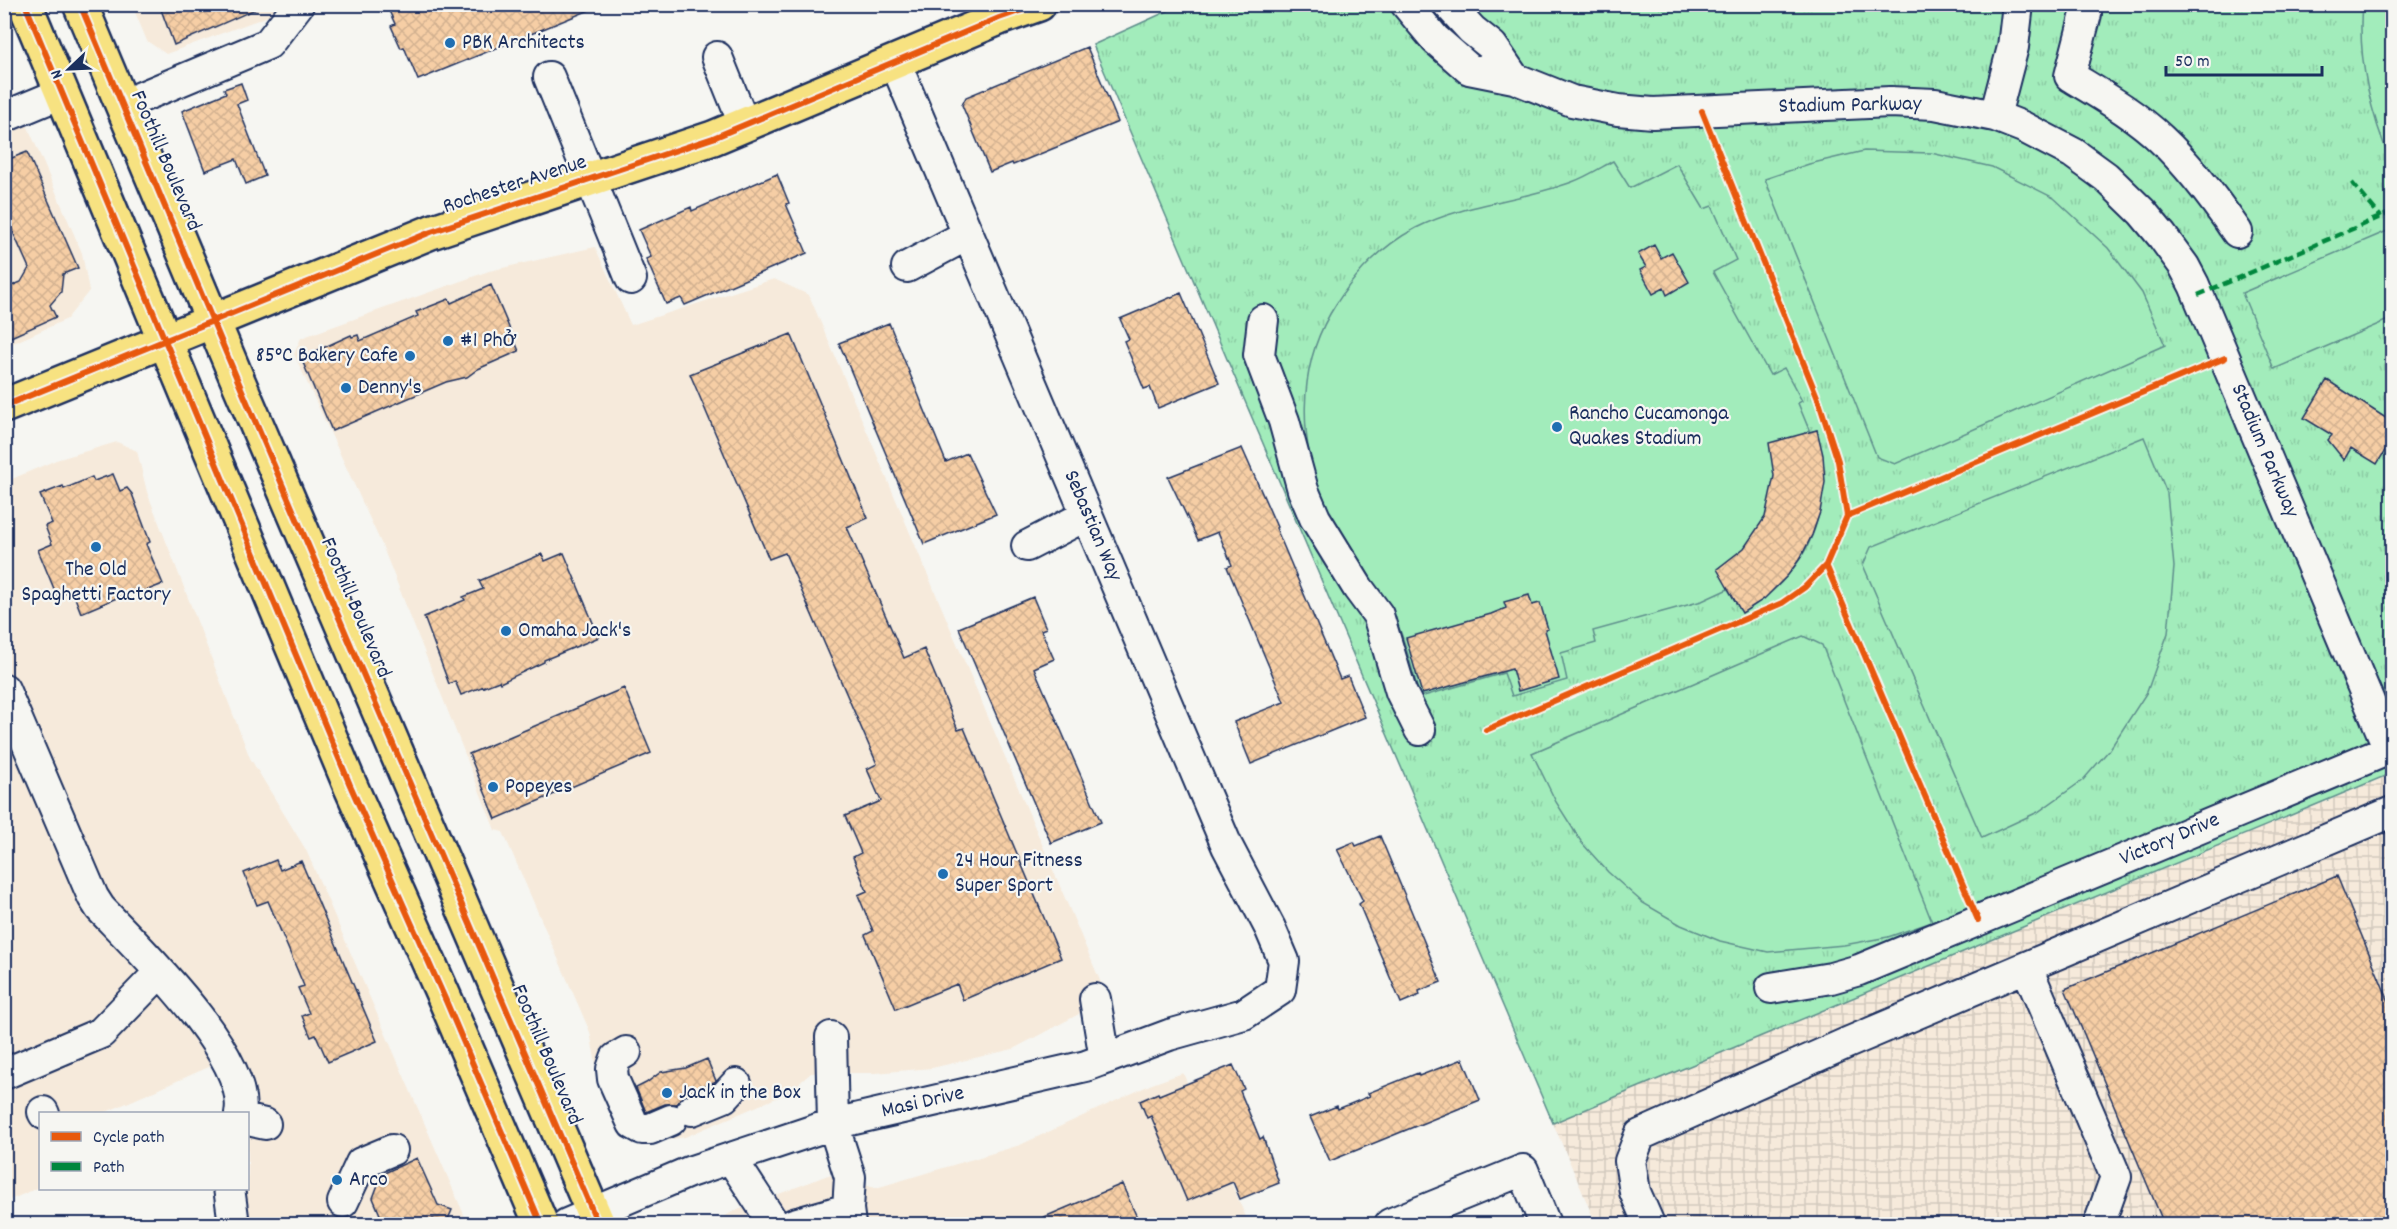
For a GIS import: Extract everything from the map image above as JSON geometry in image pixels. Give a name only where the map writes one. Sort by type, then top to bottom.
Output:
[{"type":"main road","points":[[25,4],[350,785],[446,1001],[541,1224]]},
{"type":"main road","name":"Foothill Boulevard","points":[[80,4],[586,1221]]},
{"type":"main road","name":"Rochester Avenue","points":[[4,406],[431,232],[713,138],[999,18],[1039,4]]},
{"type":"street","name":"Stadium Parkway","points":[[1406,4],[1435,39],[1469,69],[1514,78],[1572,101],[1653,114],[1890,102],[1935,104],[1995,116],[2057,144],[2106,177],[2142,212],[2184,266],[2390,749]]},
{"type":"street","points":[[1448,4],[1472,30],[1492,46],[1514,78]]},
{"type":"street","points":[[1995,116],[2013,47],[2018,4]]},
{"type":"street","points":[[2085,4],[2086,14],[2070,76],[2121,107],[2161,139],[2194,176],[2237,232]]},
{"type":"street","points":[[122,105],[268,44],[298,5]]},
{"type":"street","points":[[717,57],[744,124]]},
{"type":"street","name":"Sebastian Way","points":[[895,62],[1227,846],[1284,961],[1280,990]]},
{"type":"street","points":[[549,77],[632,279]]},
{"type":"street","points":[[4,117],[62,93]]},
{"type":"street","points":[[907,267],[968,235]]},
{"type":"street","points":[[1263,320],[1259,355],[1284,421],[1303,490],[1315,518],[1358,588],[1378,615],[1401,692],[1420,730]]},
{"type":"street","points":[[1027,546],[1087,515]]},
{"type":"street","points":[[4,689],[93,897],[100,908],[160,972],[209,1032],[224,1054],[246,1112]]},
{"type":"street","name":"Victory Drive","points":[[1771,988],[1821,980],[1859,970],[2390,749]]},
{"type":"street","points":[[1649,1224],[1635,1192],[1630,1161],[1640,1135],[1826,1053],[2392,812]]},
{"type":"street","points":[[2027,968],[2116,1177],[2099,1224]]},
{"type":"street","points":[[4,1074],[101,1033],[160,972]]},
{"type":"street","name":"Masi Drive","points":[[586,1221],[689,1172],[833,1124],[1086,1066],[1169,1035],[1244,1014],[1280,990]]},
{"type":"street","points":[[1095,999],[1105,1059]]},
{"type":"street","points":[[794,1224],[849,1217],[850,1177],[833,1124],[831,1037]]},
{"type":"street","points":[[626,1052],[615,1058],[612,1069],[613,1079],[633,1124],[642,1129],[650,1129],[724,1097],[736,1084]]},
{"type":"street","points":[[343,1202],[361,1163],[392,1150]]},
{"type":"street","points":[[731,1158],[774,1224]]},
{"type":"street","points":[[1390,1224],[1522,1170],[1545,1224]]},
{"type":"street","points":[[229,1190],[234,1224]]},
{"type":"shaded area","points":[[132,5],[285,5],[266,17],[166,54],[147,41]]},
{"type":"shaded area","points":[[4,71],[82,253],[89,291],[67,319],[5,347]]},
{"type":"shaded area","points":[[595,247],[631,325],[774,279],[809,295],[1101,983],[1079,1014],[1013,1049],[932,1068],[875,1073],[811,1073],[788,1093],[685,1137],[640,1145],[602,1097],[590,1032],[503,832],[495,830],[382,545],[294,354],[301,338],[489,271]]},
{"type":"shaded area","points":[[117,442],[137,451],[147,492],[250,758],[306,850],[468,1224],[226,1224],[222,1190],[249,1190],[249,1112],[247,1112],[218,1063],[106,1112],[39,1112],[39,1187],[5,1202],[5,482],[56,460]]},
{"type":"shaded area","points":[[2392,774],[2392,1224],[1596,1224],[1553,1123]]},
{"type":"shaded area","points":[[1183,1073],[1249,1224],[712,1224],[732,1212],[828,1175],[876,1188],[1020,1145],[1152,1084]]},
{"type":"green space","points":[[1183,4],[2392,5],[2392,773],[1553,1123],[1093,45]]},
{"type":"green space","points":[[2362,5],[2392,5],[2392,164],[2384,146],[2367,86],[2362,45]]},
{"type":"green space","points":[[1864,151],[1931,153],[1992,167],[2054,198],[2108,248],[2142,293],[2165,345],[1895,464],[1877,457],[1765,179],[1809,164]]},
{"type":"green space","name":"Rancho Cucamonga Quakes Stadium","points":[[1613,161],[1630,188],[1677,164],[1704,209],[1712,206],[1736,260],[1713,272],[1770,375],[1784,368],[1802,401],[1798,403],[1810,432],[1817,430],[1821,495],[1815,529],[1791,571],[1768,595],[1742,613],[1728,589],[1702,601],[1593,631],[1596,643],[1561,653],[1567,680],[1512,696],[1504,673],[1420,697],[1397,623],[1331,517],[1316,479],[1306,432],[1305,407],[1307,383],[1319,336],[1338,301],[1356,276],[1402,236],[1454,213],[1572,182]]},
{"type":"green space","points":[[2392,229],[2392,329],[2388,320],[2274,369],[2242,293]]},
{"type":"green space","points":[[2144,437],[2167,493],[2174,567],[2168,633],[2147,692],[2110,749],[2083,780],[2038,812],[1982,838],[1863,565],[1871,547]]},
{"type":"green space","points":[[1803,636],[1822,645],[1932,922],[1888,937],[1844,945],[1768,952],[1720,941],[1681,925],[1643,903],[1608,872],[1582,843],[1556,802],[1532,753]]},
{"type":"building","points":[[159,4],[267,4],[174,45]]},
{"type":"building","name":"PBK Architects","points":[[386,4],[602,5],[418,80],[404,47],[401,48],[391,26],[395,24]]},
{"type":"building","points":[[1087,47],[1118,122],[1013,165],[1012,163],[990,172],[962,105],[966,97]]},
{"type":"building","points":[[241,83],[247,100],[237,104],[265,176],[246,184],[236,159],[205,171],[182,111],[226,93],[224,89]]},
{"type":"building","points":[[27,152],[78,268],[63,274],[61,292],[50,305],[56,317],[4,340],[4,289],[21,282],[29,268],[4,212],[4,161]]},
{"type":"building","points":[[777,174],[789,203],[786,204],[807,253],[685,305],[681,298],[666,304],[646,259],[651,257],[639,230],[691,207],[692,211]]},
{"type":"building","points":[[1654,245],[1661,258],[1672,252],[1689,282],[1667,295],[1664,288],[1653,294],[1640,270],[1646,267],[1638,254]]},
{"type":"building","points":[[491,285],[519,351],[478,369],[467,377],[446,382],[332,431],[301,358],[351,335],[352,337],[358,335],[360,341],[418,316],[416,312],[449,299],[451,303]]},
{"type":"building","points":[[1181,293],[1219,383],[1158,408],[1150,387],[1144,389],[1124,341],[1129,339],[1120,319]]},
{"type":"building","points":[[889,323],[946,462],[967,453],[996,514],[924,544],[839,343]]},
{"type":"building","points":[[791,334],[868,518],[847,527],[904,658],[924,649],[958,730],[964,728],[1061,958],[963,1000],[957,984],[896,1009],[865,935],[873,931],[858,895],[867,891],[853,857],[861,853],[845,816],[881,801],[867,769],[877,764],[785,553],[769,559],[690,374]]},
{"type":"building","points":[[2327,380],[2392,422],[2392,439],[2377,464],[2351,448],[2344,460],[2328,440],[2332,435],[2304,418]]},
{"type":"building","points":[[1817,430],[1823,455],[1825,482],[1820,512],[1812,535],[1801,557],[1788,575],[1764,599],[1742,613],[1717,569],[1744,548],[1765,517],[1774,476],[1769,443]]},
{"type":"building","points":[[1242,448],[1340,679],[1348,676],[1365,717],[1251,764],[1234,722],[1284,702],[1227,567],[1232,565],[1218,532],[1198,540],[1168,477]]},
{"type":"building","name":"The Old Spaghetti Factory","points":[[113,474],[120,491],[127,488],[132,494],[150,542],[146,544],[163,584],[140,593],[138,589],[81,613],[72,590],[57,596],[38,550],[52,544],[45,526],[52,523],[40,495],[63,486],[64,489],[92,477],[94,481]]},
{"type":"building","points":[[564,553],[599,637],[544,660],[500,683],[499,681],[461,695],[455,681],[449,684],[424,617],[465,600],[463,597],[483,589],[479,581],[542,554],[545,561]]},
{"type":"building","points":[[1529,595],[1532,605],[1540,603],[1559,679],[1518,691],[1512,669],[1422,694],[1406,638],[1491,614],[1506,608],[1504,602]]},
{"type":"building","points":[[1033,597],[1046,628],[1041,630],[1054,659],[1034,668],[1101,822],[1051,843],[959,628]]},
{"type":"building","points":[[624,688],[651,753],[496,819],[469,754]]},
{"type":"building","points":[[1380,836],[1441,982],[1419,991],[1420,995],[1401,1003],[1359,904],[1363,901],[1337,849],[1354,842],[1356,846]]},
{"type":"building","points":[[276,860],[280,870],[301,861],[377,1041],[328,1062],[316,1035],[311,1037],[302,1016],[309,1013],[298,988],[304,986],[268,901],[257,905],[244,873]]},
{"type":"building","points":[[2337,876],[2392,1009],[2392,1224],[2164,1224],[2065,989]]},
{"type":"building","points":[[707,1059],[716,1081],[685,1094],[676,1104],[665,1104],[646,1112],[636,1088],[661,1072],[686,1068]]},
{"type":"building","points":[[1463,1059],[1480,1100],[1330,1161],[1310,1117],[1370,1096],[1368,1093],[1418,1073],[1419,1076]]},
{"type":"building","points":[[1233,1065],[1244,1089],[1240,1091],[1260,1139],[1263,1137],[1279,1183],[1240,1199],[1233,1182],[1187,1201],[1151,1116],[1147,1118],[1140,1101]]},
{"type":"building","points":[[417,1158],[438,1205],[452,1210],[446,1224],[433,1219],[421,1224],[384,1224],[373,1198],[382,1174]]},
{"type":"building","points":[[1122,1184],[1140,1224],[1028,1224]]},
{"type":"marked path","points":[[2352,183],[2381,217]]},
{"type":"marked path","points":[[2198,295],[2392,212]]},
{"type":"cycle path","points":[[25,4],[350,785],[446,1001],[541,1224]]},
{"type":"cycle path","points":[[80,4],[235,374],[598,1224]]},
{"type":"cycle path","points":[[4,406],[431,232],[713,138],[999,18],[1039,4]]},
{"type":"cycle path","points":[[1486,730],[1782,603],[1805,587],[1826,565],[1847,516],[1838,461],[1818,399],[1702,111]]},
{"type":"cycle path","points":[[1847,516],[2225,358]]},
{"type":"cycle path","points":[[1826,565],[1978,920]]},
{"type":"place","name":"PBK Architects","points":[[450,43]]},
{"type":"place","name":"#1 Phở","points":[[448,341]]},
{"type":"place","name":"85°C Bakery Cafe","points":[[410,356]]},
{"type":"place","name":"Denny's","points":[[346,388]]},
{"type":"place","name":"Rancho Cucamonga Quakes Stadium","points":[[1557,427]]},
{"type":"place","name":"The Old Spaghetti Factory","points":[[96,547]]},
{"type":"place","name":"Omaha Jack's","points":[[506,631]]},
{"type":"place","name":"Popeyes","points":[[493,787]]},
{"type":"place","name":"24 Hour Fitness Super Sport","points":[[943,874]]},
{"type":"place","name":"Jack in the Box","points":[[667,1093]]},
{"type":"place","name":"Arco","points":[[337,1180]]}]
